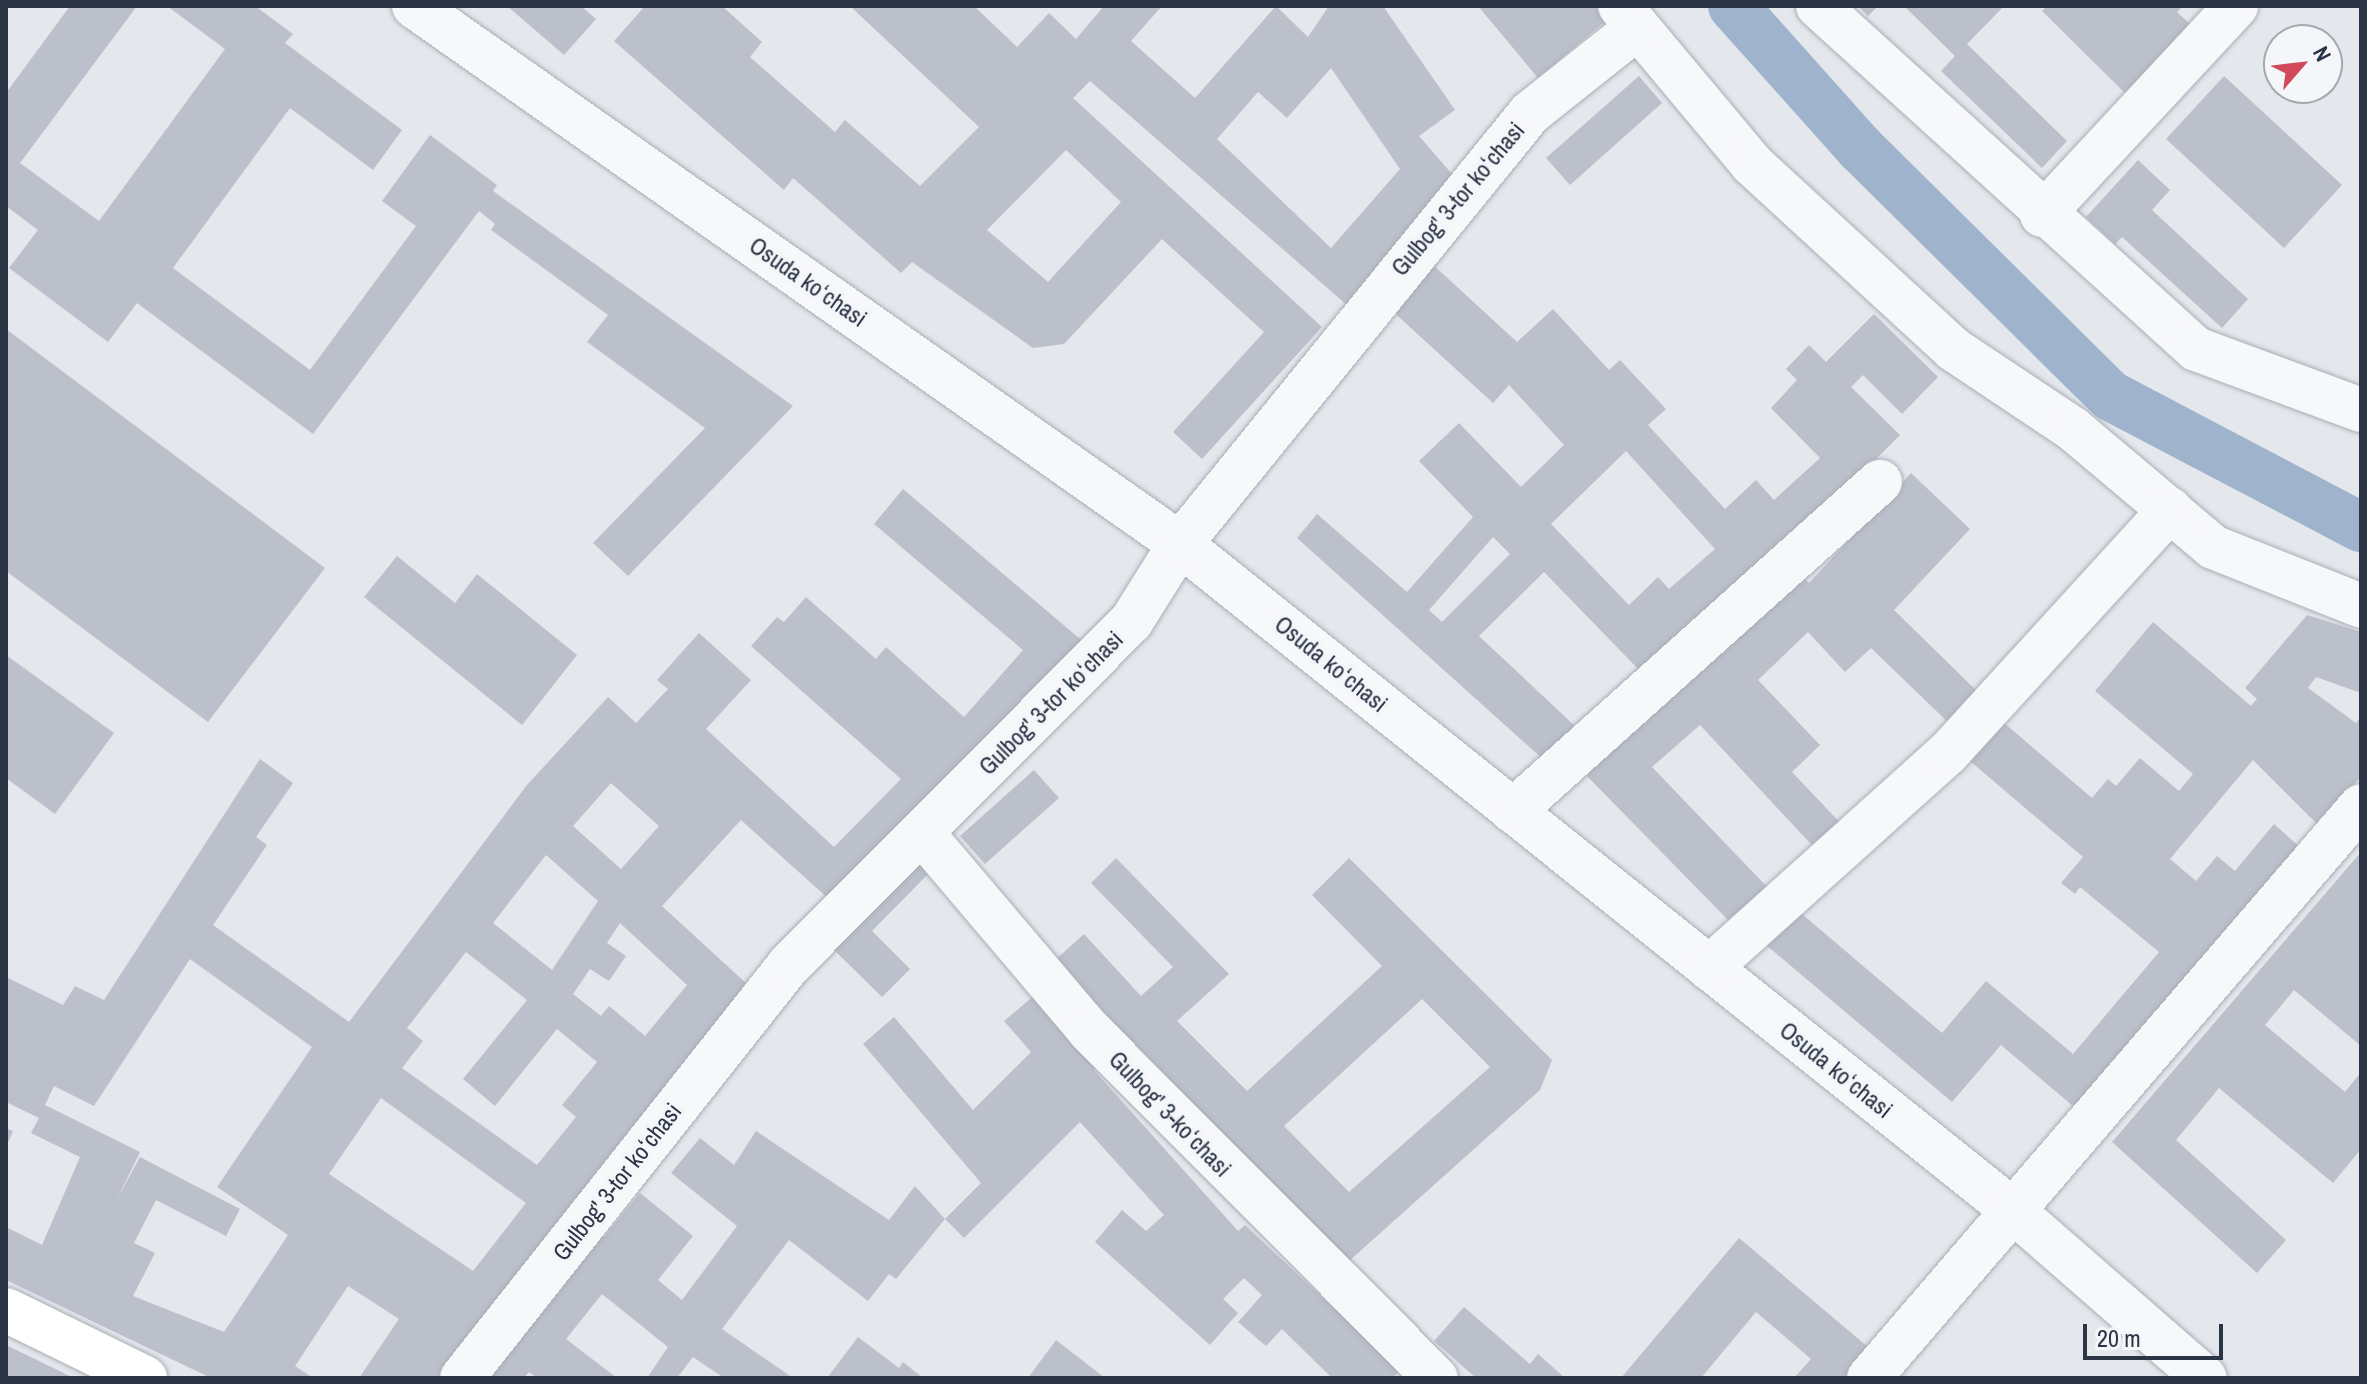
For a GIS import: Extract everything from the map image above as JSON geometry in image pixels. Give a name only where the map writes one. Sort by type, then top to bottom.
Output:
[{"type":"main road","points":[[6,1310],[145,1378]]},
{"type":"street","points":[[1818,6],[2042,215],[2196,349],[2361,410]]},
{"type":"street","points":[[2042,215],[2236,6]]},
{"type":"street","name":"Osuda koʻchasi","points":[[420,8],[1180,544],[2011,1209],[2205,1378]]},
{"type":"street","points":[[1628,17],[1752,164],[1953,349],[2073,429],[2213,547],[2361,606]]},
{"type":"street","name":"Gulbog' 3-tor koʻchasi","points":[[462,1378],[789,965],[1131,622],[1180,544],[1530,113],[1628,17]]},
{"type":"street","points":[[1513,811],[1880,482]]},
{"type":"street","points":[[1709,968],[1947,754],[2170,510]]},
{"type":"street","points":[[1869,1378],[2011,1209],[2361,806]]},
{"type":"street","name":"Gulbog' 3-koʻchasi","points":[[922,833],[1090,1031],[1436,1378]]},
{"type":"building","points":[[70,6],[137,6],[20,163],[99,221],[225,49],[167,6],[255,6],[293,34],[285,43],[402,130],[373,170],[290,108],[173,268],[310,370],[416,226],[382,201],[430,135],[497,185],[493,191],[793,406],[628,576],[593,543],[705,428],[587,342],[608,315],[491,230],[495,224],[479,211],[313,434],[137,303],[108,342],[9,268],[38,230],[6,206],[6,93]]},
{"type":"building","points":[[507,6],[581,6],[596,19],[564,55]]},
{"type":"building","points":[[645,6],[722,6],[762,42],[750,57],[835,132],[845,120],[920,186],[979,127],[850,6],[974,6],[1017,47],[1049,13],[1076,39],[1104,6],[1162,6],[1131,41],[1195,98],[1276,6],[1308,37],[1329,6],[1383,6],[1455,110],[1419,136],[1458,181],[1348,306],[1090,81],[1073,98],[1322,327],[1202,459],[1173,432],[1264,332],[1162,239],[1064,344],[1033,348],[912,262],[901,273],[793,178],[784,190],[614,41]],"holes":[[[1331,68],[1400,169],[1331,248],[1217,139],[1258,92],[1287,118]],[[1066,150],[1121,202],[1048,282],[987,230]]]},
{"type":"building","points":[[1478,6],[1600,6],[1610,17],[1538,78]]},
{"type":"building","points":[[1858,6],[1878,6],[1868,16]]},
{"type":"building","points":[[1904,6],[2004,6],[1967,44],[2067,141],[2042,168],[1941,71],[1955,56]]},
{"type":"building","points":[[2047,6],[2183,6],[2177,12],[2191,25],[2125,93],[2042,11]]},
{"type":"building","points":[[1639,76],[1662,103],[1570,185],[1546,158]]},
{"type":"building","points":[[2224,76],[2342,185],[2284,248],[2166,139]]},
{"type":"building","points":[[2138,160],[2170,190],[2152,210],[2248,299],[2222,328],[2122,237],[2115,244],[2086,217]]},
{"type":"building","points":[[1430,262],[1517,342],[1553,309],[1609,370],[1620,360],[1666,409],[1648,425],[1725,509],[1756,480],[1774,500],[1820,458],[1771,408],[1797,380],[1786,369],[1809,345],[1826,362],[1874,314],[1938,377],[1902,414],[1863,375],[1851,387],[1900,435],[1876,459],[1884,467],[1643,674],[1544,572],[1479,636],[1577,728],[1545,761],[1297,538],[1317,514],[1407,592],[1473,517],[1419,461],[1459,423],[1521,487],[1564,445],[1509,385],[1493,403],[1389,308]],"holes":[[[1626,451],[1715,549],[1669,589],[1658,577],[1629,605],[1551,524]],[[1493,537],[1510,554],[1442,622],[1429,610]]]},
{"type":"building","points":[[6,329],[325,568],[208,722],[6,571]]},
{"type":"building","points":[[1911,473],[1970,529],[1894,610],[1983,697],[1954,728],[1871,648],[1845,672],[1808,632],[1758,680],[1820,745],[1792,772],[1848,831],[1822,856],[1700,725],[1652,767],[1773,893],[1737,929],[1580,769],[1799,572],[1809,583]]},
{"type":"building","points":[[903,489],[1086,644],[830,900],[741,820],[662,906],[748,985],[440,1378],[359,1378],[399,1319],[348,1286],[295,1366],[313,1378],[211,1378],[6,1280],[6,1227],[42,1245],[80,1157],[31,1133],[39,1118],[6,1102],[6,977],[63,1005],[75,986],[104,1000],[260,759],[293,783],[256,837],[267,845],[213,925],[349,1022],[527,785],[608,697],[636,723],[668,689],[657,680],[699,633],[751,680],[706,729],[834,847],[901,779],[751,646],[777,617],[784,622],[806,597],[876,659],[886,647],[964,717],[1023,650],[874,524]],"holes":[[[611,783],[659,826],[621,869],[573,826]],[[546,855],[598,901],[552,970],[493,923]],[[620,923],[687,985],[645,1036],[609,1006],[601,1016],[573,994],[590,969],[609,981],[626,956],[607,943]],[[466,952],[527,1000],[463,1079],[495,1106],[557,1029],[597,1062],[562,1105],[576,1117],[537,1165],[402,1068],[423,1041],[407,1028]],[[190,959],[312,1047],[217,1187],[288,1235],[224,1332],[133,1296],[155,1253],[134,1243],[156,1200],[226,1236],[240,1209],[140,1157],[117,1199],[140,1152],[45,1105],[54,1086],[94,1106]],[[381,1098],[526,1203],[473,1271],[329,1174]]]},
{"type":"building","points":[[397,556],[455,603],[477,574],[577,655],[522,725],[364,597]]},
{"type":"building","points":[[2307,615],[2361,632],[2361,693],[2316,677],[2308,688],[2356,723],[2361,716],[2361,777],[2316,823],[2253,760],[2170,859],[2196,881],[2217,856],[2235,871],[2274,824],[2302,849],[2080,1112],[2001,1045],[1952,1102],[1759,939],[1789,903],[1942,1033],[1986,981],[2073,1054],[2159,952],[2080,887],[2075,894],[2061,883],[2083,857],[1964,756],[1997,717],[2092,798],[2108,779],[2116,786],[2140,758],[2179,791],[2193,774],[2095,691],[2153,622],[2251,706],[2257,699],[2245,688]]},
{"type":"building","points":[[6,655],[114,733],[55,814],[6,778]]},
{"type":"building","points":[[1034,770],[1059,798],[985,864],[960,836]]},
{"type":"building","points":[[2361,852],[2361,1046],[2294,990],[2265,1025],[2345,1092],[2361,1072],[2361,1149],[2333,1183],[2219,1088],[2176,1140],[2286,1240],[2257,1273],[2112,1142]]},
{"type":"building","points":[[919,853],[934,868],[872,931],[910,969],[882,997],[828,944]]},
{"type":"building","points":[[1116,858],[1229,974],[1177,1021],[1247,1091],[1382,966],[1312,895],[1349,858],[1552,1060],[1540,1090],[1348,1262],[1054,961],[1084,934],[1141,996],[1173,967],[1091,883]],"holes":[[[1422,999],[1490,1067],[1349,1192],[1284,1126]]]},
{"type":"building","points":[[1042,989],[1103,1061],[1094,1070],[1238,1231],[1245,1225],[1400,1370],[1393,1378],[1332,1378],[1282,1329],[1266,1346],[1238,1322],[1262,1295],[1244,1278],[1223,1299],[1238,1313],[1210,1345],[1095,1242],[1122,1210],[1146,1231],[1164,1215],[1080,1122],[964,1238],[945,1219],[981,1183],[863,1044],[894,1017],[973,1110],[1031,1052],[1004,1021]]},
{"type":"building","points":[[6,1128],[13,1131],[6,1147]]},
{"type":"building","points":[[756,1131],[889,1220],[915,1186],[945,1219],[896,1279],[889,1274],[868,1301],[789,1240],[722,1329],[793,1378],[724,1378],[693,1357],[677,1378],[647,1378],[668,1347],[602,1294],[566,1339],[617,1378],[537,1378],[529,1372],[524,1378],[474,1378],[594,1228],[604,1237],[640,1193],[693,1236],[658,1280],[682,1300],[737,1226],[671,1173],[700,1138],[734,1165]]},
{"type":"building","points":[[1739,1238],[1875,1353],[1854,1378],[1794,1378],[1811,1359],[1756,1312],[1701,1378],[1621,1378]]},
{"type":"building","points":[[1464,1307],[1530,1364],[1538,1354],[1565,1378],[1476,1378],[1434,1341]]},
{"type":"building","points":[[858,1337],[899,1368],[903,1362],[923,1378],[827,1378]]},
{"type":"building","points":[[1056,1340],[1105,1378],[1028,1378]]},
{"type":"building","points":[[6,1345],[74,1378],[6,1378]]},
{"type":"waterway","points":[[1733,6],[1860,148],[2111,396],[2361,527]]}]
